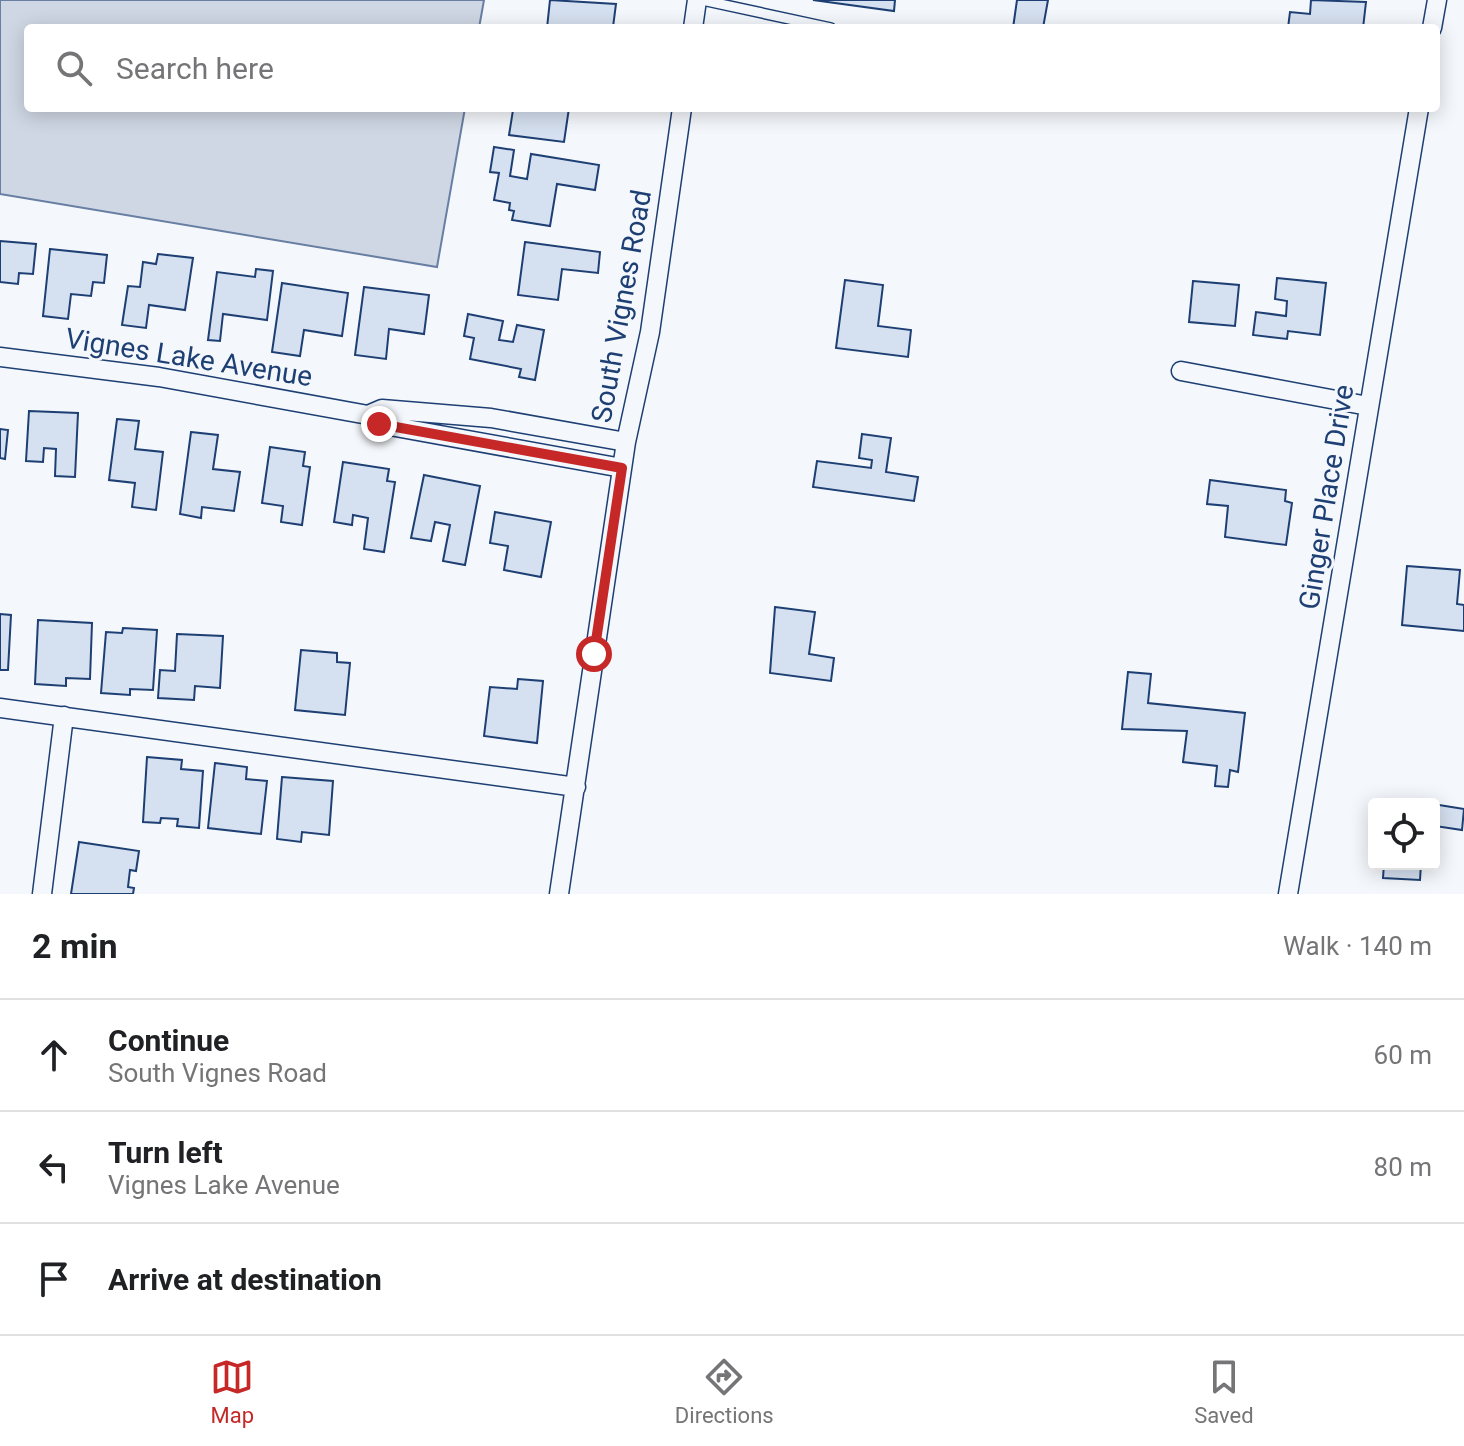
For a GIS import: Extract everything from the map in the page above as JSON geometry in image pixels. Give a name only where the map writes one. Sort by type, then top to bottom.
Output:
[{"type":"street","points":[[694,24],[699,0]]},
{"type":"street","points":[[1433,24],[1437,0]]},
{"type":"street","name":"South Vignes Road","points":[[559,894],[626,442],[650,332],[681,112]]},
{"type":"street","name":"Ginger Place Drive","points":[[1288,894],[1418,112]]},
{"type":"street","name":"Vignes Lake Avenue","points":[[0,357],[159,377],[368,415],[379,424],[622,468]]},
{"type":"street","points":[[1181,371],[1368,406]]},
{"type":"street","name":"Vignes Lake Avenue","points":[[368,415],[382,409],[491,418],[626,442]]},
{"type":"street","points":[[0,708],[576,787]]},
{"type":"street","points":[[42,894],[64,716]]},
{"type":"lane","points":[[699,0],[812,24]]},
{"type":"shaded area","points":[[0,0],[484,0],[480,24],[24,24],[24,112],[464,112],[437,267],[0,194]]},
{"type":"building","points":[[550,0],[616,4],[613,24],[547,24]]},
{"type":"building","points":[[813,0],[895,0],[894,11]]},
{"type":"building","points":[[1017,0],[1048,0],[1044,24],[1014,24]]},
{"type":"building","points":[[1311,0],[1366,2],[1363,24],[1288,24],[1290,12],[1310,14]]},
{"type":"building","points":[[513,112],[568,112],[564,142],[509,135]]},
{"type":"building","points":[[494,147],[514,150],[510,176],[527,179],[531,154],[599,165],[595,190],[557,184],[550,226],[512,220],[514,211],[509,210],[510,203],[494,200],[499,173],[490,172]]},
{"type":"building","points":[[0,241],[36,244],[33,274],[19,273],[18,284],[0,282]]},
{"type":"building","points":[[525,242],[600,252],[598,273],[562,269],[558,300],[518,295]]},
{"type":"building","points":[[50,249],[107,255],[104,283],[93,282],[91,296],[71,294],[68,319],[43,316]]},
{"type":"building","points":[[158,254],[193,258],[185,310],[149,305],[146,328],[122,325],[128,286],[140,287],[143,262],[156,264]]},
{"type":"building","points":[[256,269],[273,271],[267,320],[223,314],[220,341],[208,340],[217,272],[255,277]]},
{"type":"building","points":[[1277,278],[1326,283],[1320,335],[1288,331],[1287,339],[1253,335],[1256,312],[1286,316],[1287,301],[1275,299]]},
{"type":"building","points":[[845,280],[883,285],[878,326],[911,330],[908,357],[836,348]]},
{"type":"building","points":[[1193,281],[1239,285],[1235,326],[1189,322]]},
{"type":"building","points":[[282,283],[348,293],[342,336],[304,330],[300,356],[272,352]]},
{"type":"building","points":[[364,287],[429,295],[424,334],[389,329],[386,359],[355,355]]},
{"type":"building","points":[[468,314],[503,321],[499,340],[513,342],[517,325],[544,330],[535,380],[519,377],[521,369],[470,359],[474,338],[464,336]]},
{"type":"building","points":[[29,411],[78,413],[75,477],[55,476],[56,449],[44,448],[43,462],[26,461]]},
{"type":"building","points":[[117,419],[139,421],[135,449],[163,452],[156,510],[132,507],[135,483],[109,480]]},
{"type":"building","points":[[0,429],[8,430],[5,459],[0,458]]},
{"type":"building","points":[[191,432],[218,435],[213,469],[240,472],[234,511],[202,507],[201,518],[180,514]]},
{"type":"building","points":[[862,434],[891,438],[886,472],[918,477],[914,501],[813,487],[817,461],[871,468],[872,460],[859,458]]},
{"type":"building","points":[[270,447],[305,452],[303,466],[310,467],[302,525],[281,522],[283,506],[262,503]]},
{"type":"building","points":[[343,462],[389,469],[387,481],[395,482],[384,552],[364,549],[368,518],[353,515],[352,525],[334,522]]},
{"type":"building","points":[[424,475],[480,486],[465,565],[443,561],[450,525],[435,522],[431,541],[411,538]]},
{"type":"building","points":[[1210,480],[1286,490],[1285,501],[1292,503],[1286,545],[1225,537],[1228,506],[1207,504]]},
{"type":"building","points":[[495,512],[551,522],[541,577],[504,570],[508,546],[490,543]]},
{"type":"building","points":[[1407,566],[1460,570],[1457,604],[1464,605],[1464,631],[1402,625]]},
{"type":"building","points":[[775,607],[815,612],[809,654],[834,658],[831,681],[770,673]]},
{"type":"building","points":[[0,614],[11,615],[8,670],[0,670]]},
{"type":"building","points":[[38,620],[92,623],[90,679],[66,678],[66,686],[35,684]]},
{"type":"building","points":[[123,628],[157,630],[153,690],[130,689],[130,695],[101,693],[106,632],[122,633]]},
{"type":"building","points":[[177,634],[223,636],[220,688],[195,686],[194,700],[158,698],[160,670],[175,671]]},
{"type":"building","points":[[301,650],[337,653],[337,662],[350,663],[345,715],[295,710]]},
{"type":"building","points":[[1128,672],[1151,674],[1148,703],[1245,713],[1238,772],[1230,770],[1228,787],[1215,786],[1217,766],[1183,762],[1187,731],[1122,729]]},
{"type":"building","points":[[518,679],[543,681],[537,743],[484,736],[490,687],[517,689]]},
{"type":"building","points":[[147,757],[182,760],[181,769],[203,771],[199,828],[177,826],[178,819],[161,818],[160,823],[143,822]]},
{"type":"building","points":[[215,763],[247,767],[246,779],[267,781],[261,834],[208,828]]},
{"type":"building","points":[[282,777],[333,781],[329,835],[302,832],[301,842],[277,839]]},
{"type":"building","points":[[1440,805],[1464,809],[1462,830],[1440,827]]},
{"type":"building","points":[[79,842],[139,851],[136,871],[130,870],[128,887],[134,888],[133,894],[71,894]]},
{"type":"building","points":[[1384,870],[1421,870],[1420,880],[1383,878]]},
{"type":"route","points":[[379,424],[622,468],[594,654]]}]
